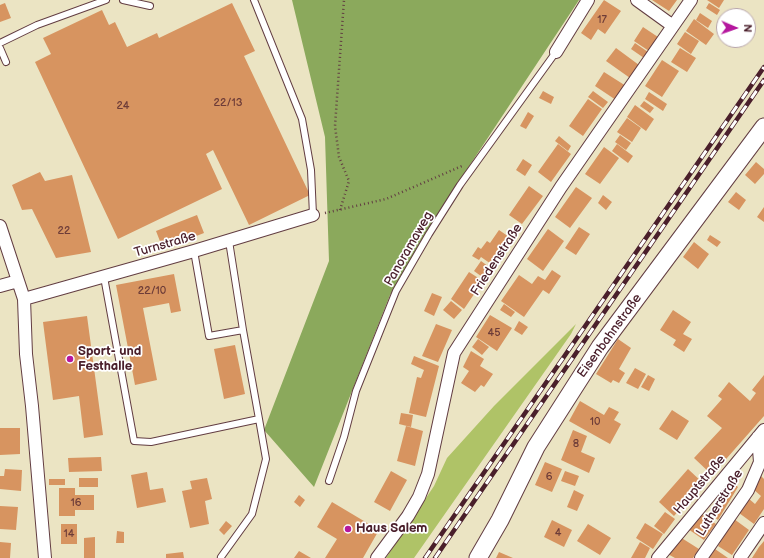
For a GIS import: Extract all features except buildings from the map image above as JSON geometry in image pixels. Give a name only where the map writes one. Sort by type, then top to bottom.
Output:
[{"type":"main road","name":"Eisenbahnstraße","points":[[478,558],[500,520],[536,447],[600,347],[764,126]]},
{"type":"street","points":[[556,52],[588,0]]},
{"type":"street","points":[[637,0],[673,26]]},
{"type":"street","name":"Friedenstraße","points":[[377,558],[408,516],[419,497],[428,474],[454,353],[561,188],[691,0]]},
{"type":"street","name":"Turnstraße","points":[[24,299],[229,241],[313,215]]},
{"type":"street","points":[[0,226],[24,299],[26,354],[45,558]]},
{"type":"street","points":[[0,286],[18,281]]},
{"type":"street","name":"Hauptstraße","points":[[658,558],[761,434]]},
{"type":"street","name":"Lutherstraße","points":[[701,558],[748,490],[760,462],[761,434]]},
{"type":"street","points":[[740,558],[764,523]]},
{"type":"lane","points":[[0,43],[37,25],[106,0]]},
{"type":"lane","points":[[123,0],[150,6]]},
{"type":"lane","points":[[254,0],[302,118],[311,170],[313,215]]},
{"type":"lane","points":[[0,48],[6,62]]},
{"type":"lane","name":"Panoramaweg","points":[[329,482],[344,437],[356,391],[396,291],[429,234],[460,186],[556,52]]},
{"type":"lane","points":[[221,557],[252,514],[266,459],[229,241]]},
{"type":"lane","points":[[194,251],[209,336],[243,330]]},
{"type":"lane","points":[[104,277],[134,441],[151,442],[259,419]]},
{"type":"path","points":[[340,210],[349,181],[339,157],[335,126],[344,0]]},
{"type":"path","points":[[313,215],[386,199],[466,164],[485,152]]},
{"type":"green space","points":[[292,0],[579,0],[452,192],[390,295],[314,487],[264,430],[329,261],[325,137]]},
{"type":"green space","points":[[576,324],[571,334],[414,558],[386,558],[434,486],[447,458],[494,406]]},
{"type":"railway","points":[[425,558],[764,67]]},
{"type":"railway","points":[[435,558],[764,80]]},
{"type":"place","name":"Sport- und Festhalle","points":[[70,359]]},
{"type":"place","name":"Haus Salem","points":[[348,529]]}]
